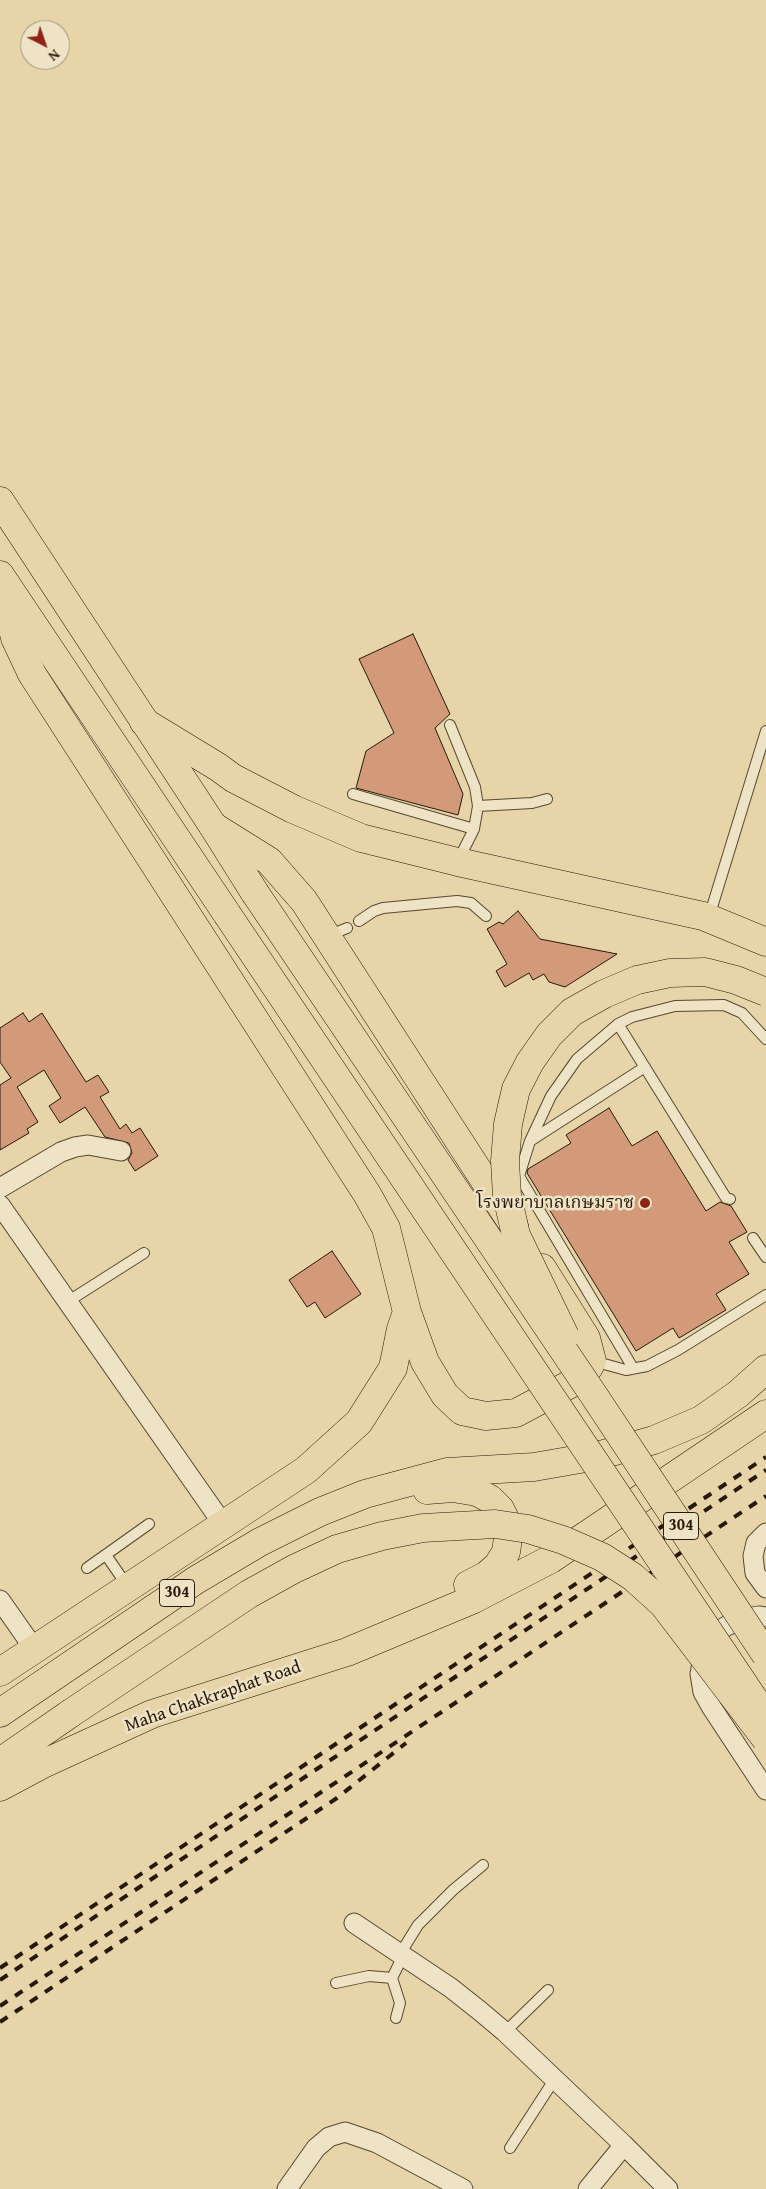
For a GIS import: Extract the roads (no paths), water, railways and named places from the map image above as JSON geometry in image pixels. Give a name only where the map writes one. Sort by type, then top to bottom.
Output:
[{"type":"main road","points":[[0,501],[255,893],[596,1397]]},
{"type":"main road","points":[[5,583],[14,638],[32,674],[368,1194],[386,1228],[407,1312],[420,1350],[434,1379],[445,1395],[462,1411],[486,1416],[516,1413],[578,1380],[592,1361],[590,1349],[577,1322],[472,1162],[337,932],[304,901],[268,861],[213,826]]},
{"type":"main road","points":[[5,583],[766,1717]]},
{"type":"main road","points":[[144,722],[233,778],[293,809],[361,838],[458,862],[708,918],[766,942]]},
{"type":"main road","points":[[596,1397],[534,1275],[516,1235],[507,1196],[505,1161],[508,1124],[516,1089],[530,1062],[549,1035],[572,1012],[604,994],[637,980],[670,974],[705,972],[736,980],[766,992]]},
{"type":"main road","points":[[0,1672],[306,1470],[359,1422],[393,1368],[401,1329],[407,1312]]},
{"type":"main road","points":[[365,1494],[447,1472],[534,1467],[597,1456],[654,1440],[701,1420],[738,1394],[766,1369]]},
{"type":"main road","name":"304","points":[[596,1397],[766,1655]]},
{"type":"main road","points":[[347,1652],[474,1598],[552,1559],[766,1414]]},
{"type":"main road","points":[[347,1652],[487,1575],[498,1565],[506,1552],[508,1538],[507,1523],[500,1510],[490,1499],[477,1492],[452,1488],[365,1494]]},
{"type":"main road","name":"304","points":[[0,1713],[196,1580],[269,1538],[320,1512],[365,1494]]},
{"type":"main road","points":[[0,1762],[249,1594],[294,1569],[337,1549],[382,1536],[423,1528],[494,1524],[528,1529],[563,1540],[602,1557],[632,1577],[663,1604],[766,1739]]},
{"type":"main road","name":"Maha Chakkraphat Road","points":[[0,1787],[45,1763],[152,1714],[347,1652]]},
{"type":"street","points":[[0,632],[32,674]]},
{"type":"street","points":[[0,1188],[61,1152],[75,1147],[88,1145],[121,1150]]},
{"type":"street","points":[[0,1205],[223,1524]]},
{"type":"street","points":[[766,1533],[756,1543],[752,1556],[755,1573],[766,1588]]},
{"type":"street","points":[[0,1600],[35,1650]]},
{"type":"street","points":[[766,1617],[759,1616],[740,1619],[723,1628],[711,1641],[703,1657],[700,1674],[703,1692],[712,1708],[766,1790]]},
{"type":"street","points":[[354,1922],[451,1988],[505,2032],[668,2189]]},
{"type":"street","points":[[287,2189],[316,2148],[328,2137],[345,2132],[377,2143],[463,2189]]},
{"type":"street","points":[[588,2189],[624,2145]]},
{"type":"lane","points":[[450,725],[475,788],[478,806],[474,829],[458,862]]},
{"type":"lane","points":[[708,918],[766,731]]},
{"type":"lane","points":[[353,794],[474,829]]},
{"type":"lane","points":[[478,806],[532,803],[547,799]]},
{"type":"lane","points":[[359,921],[374,911],[383,908],[457,901],[471,902],[486,916]]},
{"type":"lane","points":[[633,1368],[519,1176],[530,1141],[551,1096],[577,1058],[618,1024],[632,1017],[675,1006],[724,1005],[742,1013],[766,1039]]},
{"type":"lane","points":[[618,1024],[726,1198],[730,1199]]},
{"type":"lane","points":[[530,1141],[645,1067]]},
{"type":"lane","points":[[753,1238],[766,1257]]},
{"type":"lane","points":[[68,1302],[144,1253]]},
{"type":"lane","points":[[592,1361],[626,1370],[646,1366],[678,1350],[766,1295]]},
{"type":"lane","points":[[87,1568],[149,1524]]},
{"type":"lane","points":[[106,1554],[128,1586]]},
{"type":"lane","points":[[396,2018],[400,2003],[392,1978],[401,1955],[418,1925],[453,1890],[483,1865]]},
{"type":"lane","points":[[336,1983],[369,1976],[392,1978]]},
{"type":"lane","points":[[505,2032],[548,1990]]},
{"type":"lane","points":[[510,2148],[554,2080]]},
{"type":"railway","points":[[0,1968],[766,1457]]},
{"type":"railway","points":[[0,1980],[766,1470]]},
{"type":"railway","points":[[0,2006],[766,1496]]},
{"type":"railway","points":[[0,2022],[337,1798],[406,1743]]},
{"type":"place","name":"โรงพยาบาลเกษมราช","points":[[645,1203]]}]
